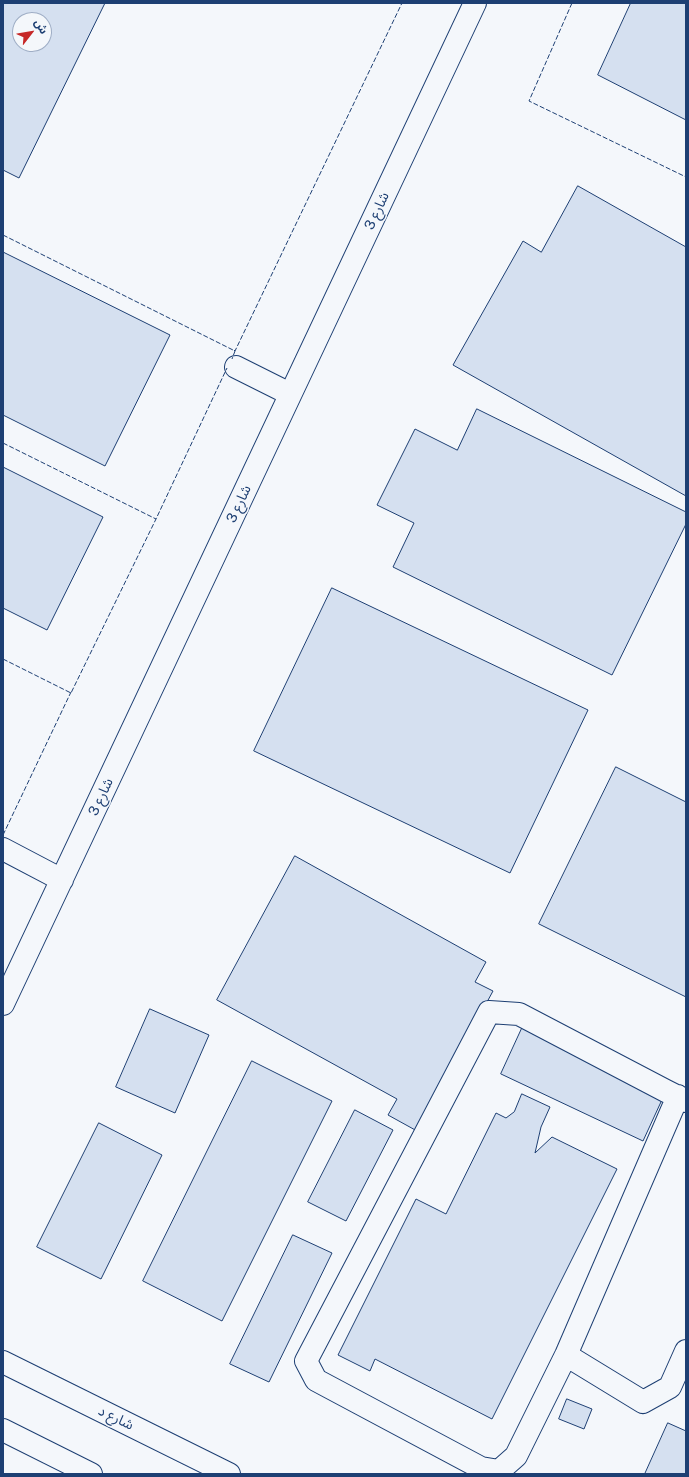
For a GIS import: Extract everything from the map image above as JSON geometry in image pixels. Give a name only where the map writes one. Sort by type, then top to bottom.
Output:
[{"type":"street","name":"شارع 3","points":[[3,1004],[475,3]]},
{"type":"street","points":[[236,367],[290,394]]},
{"type":"street","points":[[3,849],[62,880]]},
{"type":"street","points":[[489,1012],[519,1014],[682,1099],[566,1355],[516,1456],[499,1471],[481,1468],[316,1380],[306,1361],[489,1012]]},
{"type":"street","points":[[566,1355],[643,1402],[670,1388],[686,1351]]},
{"type":"street","name":"شارع د","points":[[3,1362],[229,1474]]},
{"type":"street","points":[[3,1430],[91,1474]]},
{"type":"building","points":[[3,3],[105,3],[19,178],[3,170]]},
{"type":"building","points":[[631,3],[686,3],[686,120],[598,75]]},
{"type":"building","points":[[578,186],[686,247],[686,496],[453,365],[523,241],[541,252]]},
{"type":"building","points":[[3,252],[170,335],[105,466],[3,415]]},
{"type":"building","points":[[477,409],[686,512],[686,524],[612,675],[393,567],[414,523],[377,505],[415,429],[457,450]]},
{"type":"building","points":[[3,467],[103,517],[47,630],[3,608]]},
{"type":"building","points":[[332,588],[588,710],[510,873],[254,751]]},
{"type":"building","points":[[616,767],[686,802],[686,997],[539,924]]},
{"type":"building","points":[[295,856],[486,962],[475,982],[493,991],[417,1131],[388,1115],[397,1099],[217,1000]]},
{"type":"building","points":[[150,1009],[209,1035],[175,1113],[116,1087]]},
{"type":"building","points":[[524,1024],[666,1091],[643,1141],[501,1074]]},
{"type":"building","points":[[252,1061],[332,1101],[222,1321],[143,1281]]},
{"type":"building","points":[[522,1094],[550,1107],[541,1127],[535,1153],[552,1137],[617,1169],[492,1419],[375,1359],[370,1371],[338,1355],[416,1199],[446,1214],[496,1113],[506,1118],[514,1112]]},
{"type":"building","points":[[355,1110],[393,1130],[346,1221],[308,1202]]},
{"type":"building","points":[[99,1123],[162,1155],[101,1279],[37,1247]]},
{"type":"building","points":[[293,1235],[332,1253],[269,1382],[230,1364]]},
{"type":"building","points":[[567,1399],[592,1409],[584,1429],[559,1419]]},
{"type":"building","points":[[668,1423],[686,1431],[686,1474],[645,1474]]},
{"type":"fence","points":[[234,350],[235,351],[402,3]]},
{"type":"fence","points":[[572,3],[529,101],[686,177]]},
{"type":"fence","points":[[3,235],[235,351],[232,359]]},
{"type":"fence","points":[[3,659],[71,693],[156,519],[227,368]]},
{"type":"fence","points":[[3,443],[156,519]]},
{"type":"fence","points":[[3,835],[71,692]]}]
